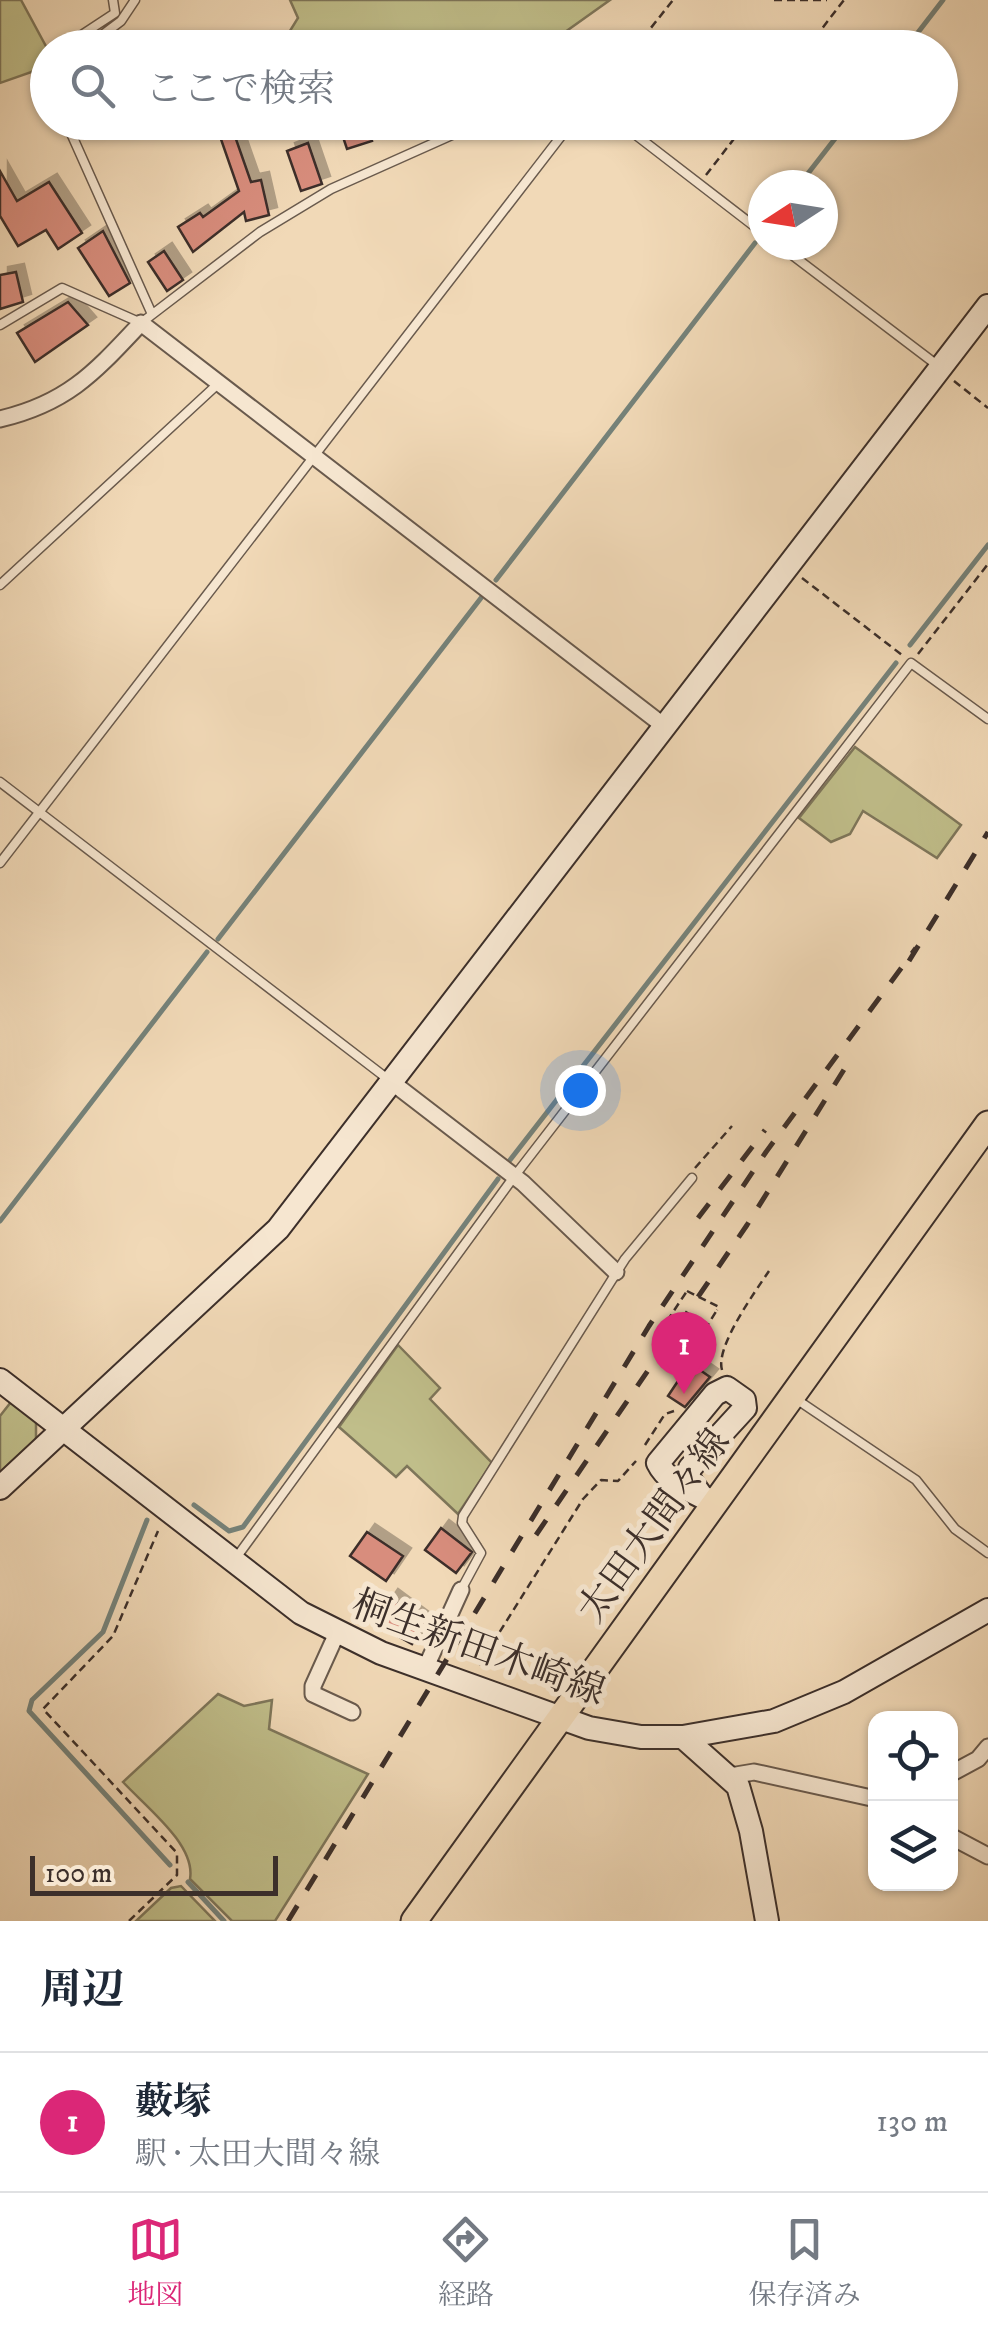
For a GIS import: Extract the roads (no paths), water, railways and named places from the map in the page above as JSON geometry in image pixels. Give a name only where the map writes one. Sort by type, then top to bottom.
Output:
[{"type":"main road","name":"太田大間々線","points":[[414,1921],[559,1720],[707,1499],[792,1396],[988,1124]]},
{"type":"street","points":[[0,1488],[278,1229],[988,306]]},
{"type":"street","points":[[0,419],[39,410],[81,384],[146,318],[220,382],[664,726]]},
{"type":"street","points":[[389,1080],[513,1178],[616,1272]]},
{"type":"street","name":"桐生新田木崎線","points":[[0,1380],[301,1613],[338,1633],[559,1720],[641,1738],[683,1737],[756,1726],[814,1706],[988,1610]]},
{"type":"street","points":[[727,1388],[744,1400],[746,1408],[690,1468],[688,1478],[707,1499],[662,1472],[659,1459],[715,1394],[727,1388]]},
{"type":"street","points":[[425,1669],[461,1590]]},
{"type":"street","points":[[338,1633],[313,1694],[352,1712]]},
{"type":"street","points":[[683,1737],[730,1776],[741,1794],[752,1830],[767,1921]]},
{"type":"street","points":[[958,1770],[978,1759],[988,1747]]},
{"type":"street","points":[[730,1776],[754,1772],[868,1797]]},
{"type":"street","points":[[958,1840],[988,1856]]},
{"type":"lane","points":[[89,30],[115,14],[113,0]]},
{"type":"lane","points":[[109,30],[136,0]]},
{"type":"lane","points":[[73,140],[146,318]]},
{"type":"lane","points":[[146,318],[260,232],[331,189],[441,140]]},
{"type":"lane","points":[[0,863],[558,140]]},
{"type":"lane","points":[[642,140],[748,222]]},
{"type":"lane","points":[[799,260],[940,368]]},
{"type":"lane","points":[[0,325],[62,288],[146,318]]},
{"type":"lane","points":[[0,585],[220,382]]},
{"type":"lane","points":[[233,1562],[513,1178],[912,663],[988,719]]},
{"type":"lane","points":[[0,782],[389,1080]]},
{"type":"lane","points":[[461,1590],[480,1553],[462,1523],[463,1516],[616,1272],[692,1178]]},
{"type":"lane","points":[[792,1396],[916,1480],[955,1529],[988,1553]]},
{"type":"waterway","points":[[920,30],[943,0]]},
{"type":"waterway","points":[[811,170],[834,140]]},
{"type":"waterway","points":[[496,580],[748,252]]},
{"type":"waterway","points":[[910,645],[988,545]]},
{"type":"waterway","points":[[218,939],[481,598]]},
{"type":"waterway","points":[[510,1160],[896,663]]},
{"type":"waterway","points":[[0,1221],[207,952]]},
{"type":"waterway","points":[[194,1505],[229,1531],[243,1527],[498,1179]]},
{"type":"waterway","points":[[147,1520],[103,1632],[32,1700],[29,1711],[170,1865]]},
{"type":"waterway","points":[[188,1882],[224,1921]]},
{"type":"railway","points":[[909,961],[988,832]]},
{"type":"railway","points":[[288,1921],[649,1326],[766,1152],[916,948]]},
{"type":"railway","points":[[536,1535],[747,1225],[845,1068]]},
{"type":"railway","points":[[698,1218],[765,1130]]},
{"type":"place","name":"藪塚","points":[[684,1394]]}]
